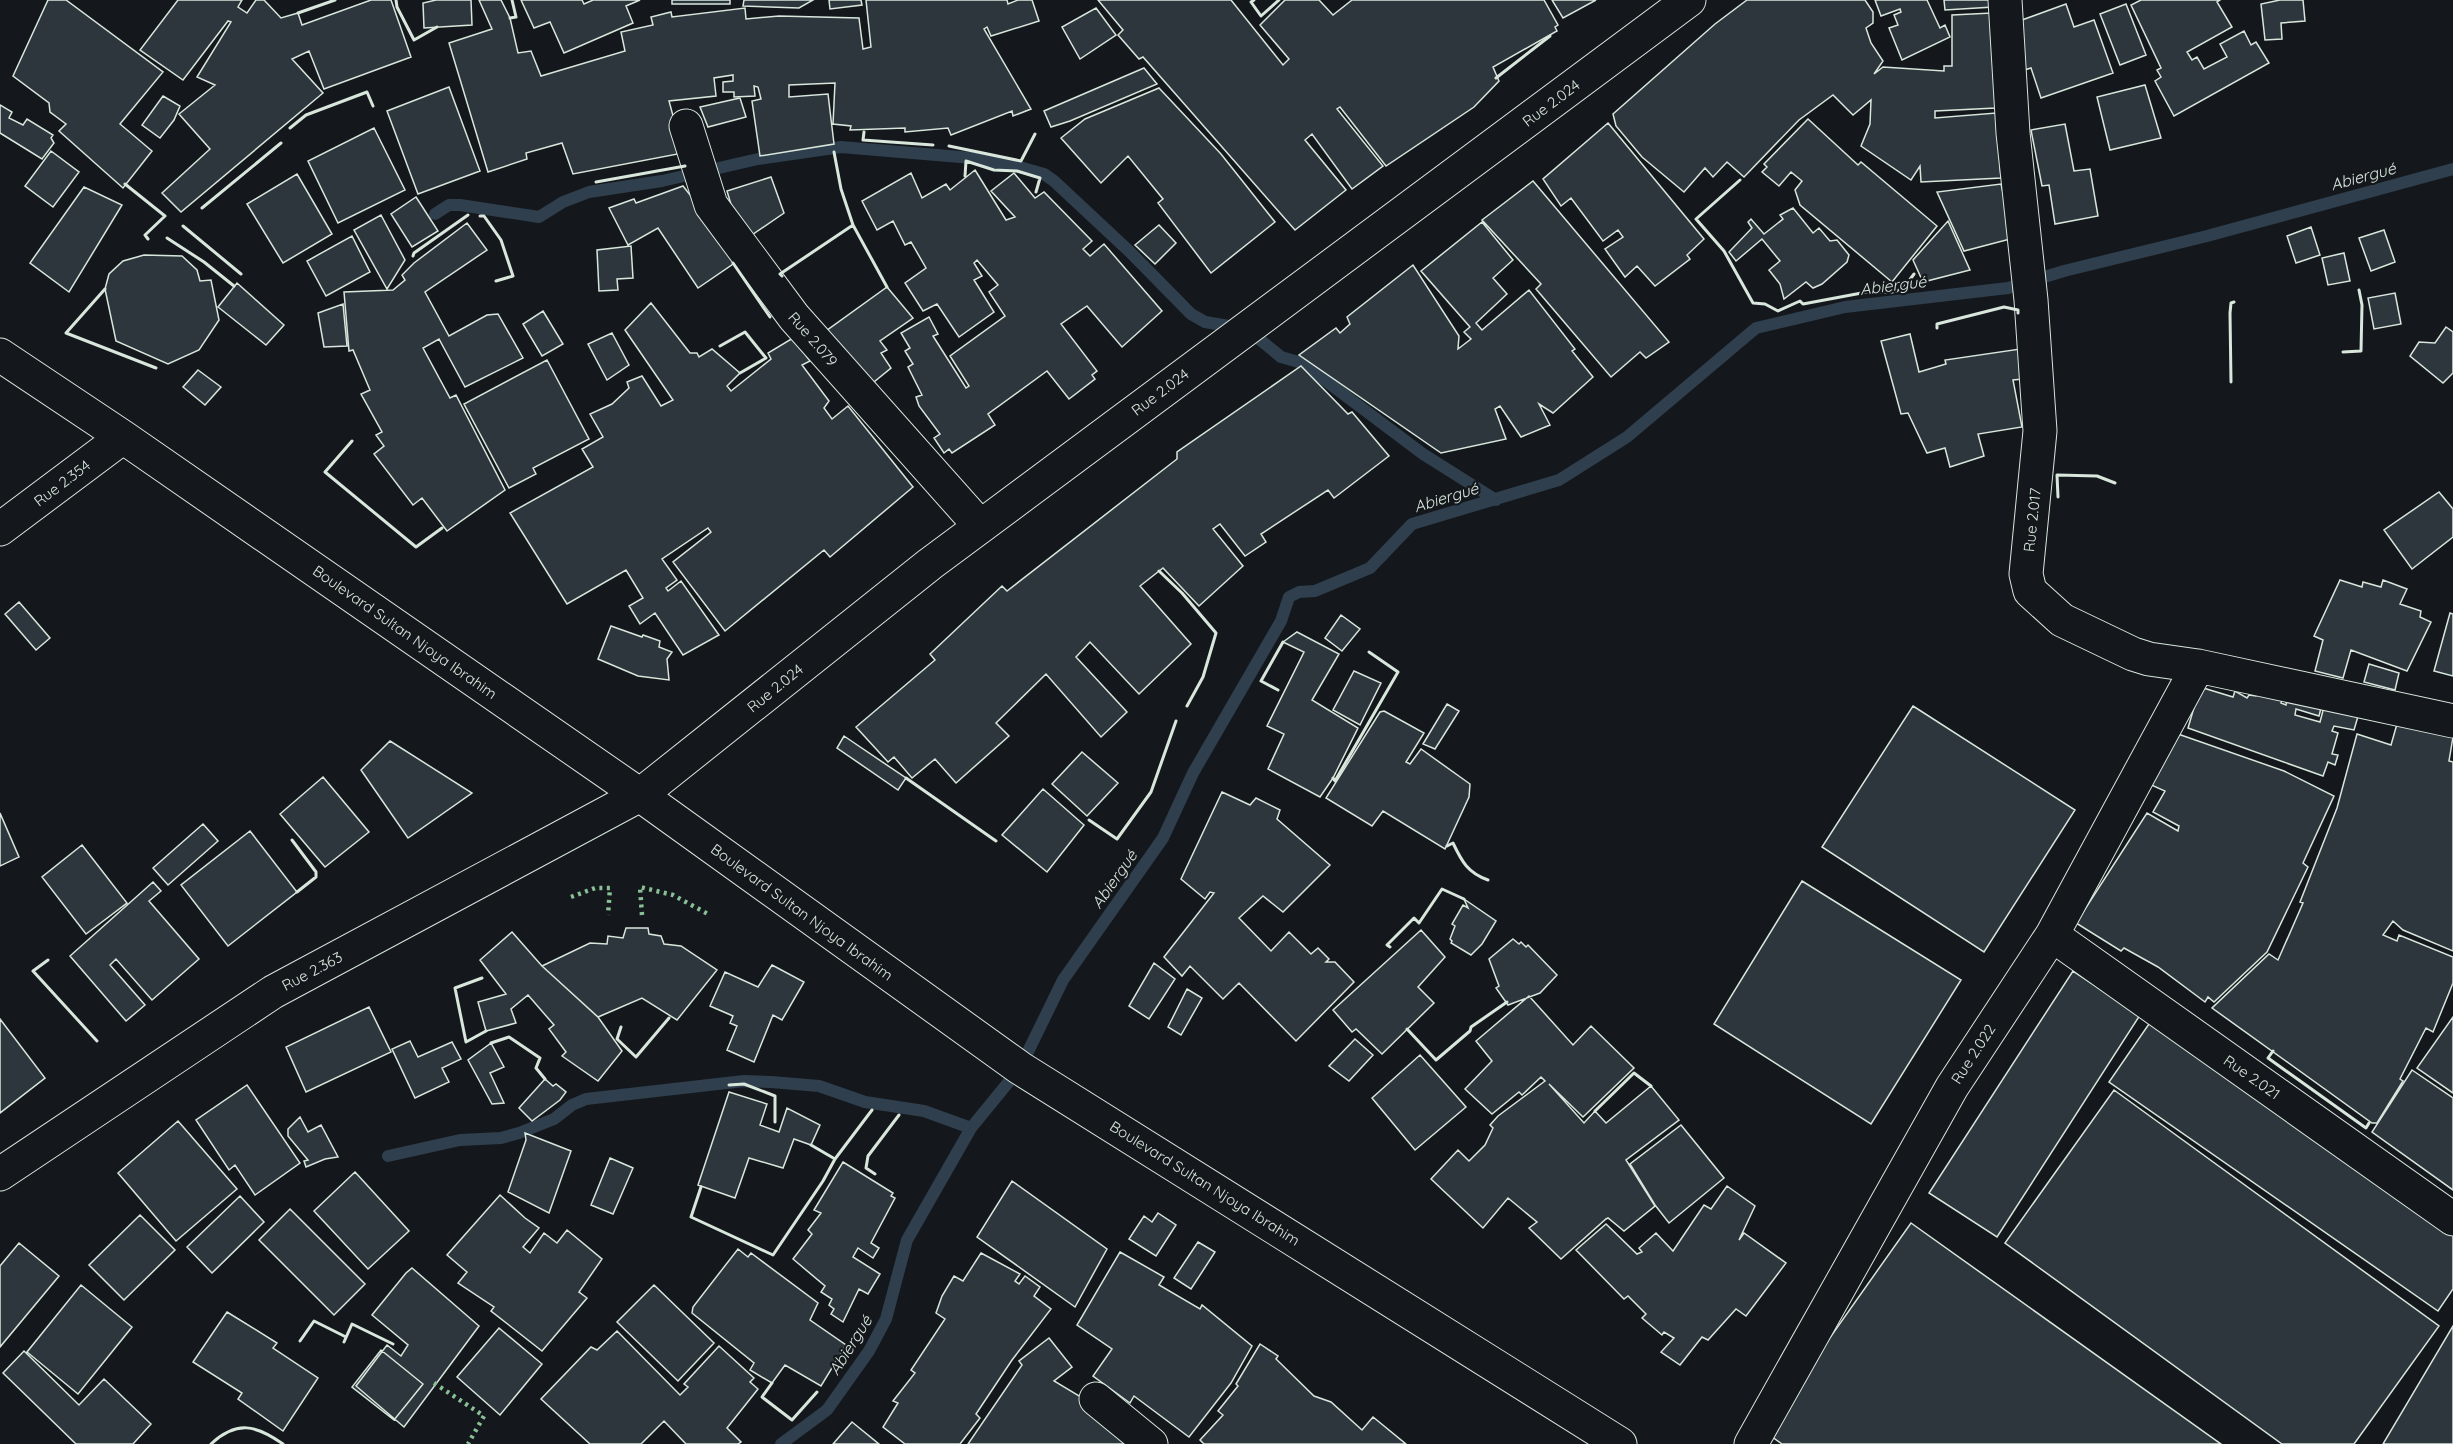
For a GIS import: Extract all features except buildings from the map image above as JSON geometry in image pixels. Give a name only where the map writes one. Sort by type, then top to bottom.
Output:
[{"type":"street","name":"Rue 2.024","points":[[640,795],[980,526],[1689,0]]},
{"type":"street","name":"Rue 2.017","points":[[2005,0],[2013,133],[2025,264],[2031,300],[2040,431],[2026,574],[2030,591],[2062,620],[2113,646],[2149,659],[2198,666],[2453,721]]},
{"type":"street","name":"Rue 2.079","points":[[686,126],[711,205],[780,299],[801,326],[980,526]]},
{"type":"street","name":"Boulevard Sultan Njoya Ibrahim","points":[[0,355],[123,437],[640,795],[1020,1068],[1620,1444]]},
{"type":"street","name":"Rue 2.354","points":[[0,529],[123,437]]},
{"type":"street","name":"Rue 2.022","points":[[1751,1444],[1952,1087],[2052,935],[2198,666]]},
{"type":"street","name":"Rue 2.363","points":[[0,1174],[273,992],[640,795]]},
{"type":"street","name":"Rue 2.021","points":[[2052,935],[2453,1219]]},
{"type":"street","points":[[1096,1399],[1151,1444]]},
{"type":"waterway","points":[[435,214],[449,205],[460,205],[539,217],[563,202],[589,192],[662,181],[758,159],[841,147],[972,158],[1016,166],[1044,174],[1054,181],[1130,252],[1191,314],[1205,322],[1247,329],[1281,357],[1302,363],[1423,454],[1496,500]]},
{"type":"waterway","name":"Abiergué","points":[[781,1444],[827,1410],[869,1351],[886,1319],[907,1240],[971,1128],[1020,1068],[1063,980],[1163,838],[1193,773],[1281,621],[1289,597],[1299,592],[1315,591],[1370,568],[1412,524],[1559,480],[1627,437],[1756,328],[1845,307],[2008,288],[2064,271],[2207,236],[2453,169]]},
{"type":"waterway","points":[[388,1156],[460,1140],[501,1138],[519,1133],[554,1119],[572,1105],[586,1099],[744,1081],[819,1086],[865,1102],[924,1111],[971,1128]]},
{"type":"hedge","points":[[642,915],[640,887],[673,895],[708,914]]},
{"type":"hedge","points":[[571,897],[595,888],[610,888],[608,915]]},
{"type":"hedge","points":[[434,1383],[484,1416],[468,1444]]},
{"type":"wall","points":[[298,13],[335,0]]},
{"type":"wall","points":[[396,0],[397,7],[414,40],[437,27]]},
{"type":"wall","points":[[510,18],[516,17],[512,0]]},
{"type":"wall","points":[[1254,0],[1251,2],[1261,16],[1279,0]]},
{"type":"wall","points":[[1496,78],[1550,36]]},
{"type":"wall","points":[[290,128],[306,115],[367,92],[373,106]]},
{"type":"wall","points":[[864,132],[863,140],[933,145]]},
{"type":"wall","points":[[949,146],[1021,161],[1035,134]]},
{"type":"wall","points":[[202,208],[281,143]]},
{"type":"wall","points":[[834,152],[841,189],[853,225],[887,287]]},
{"type":"wall","points":[[965,176],[966,161],[994,170],[1017,171],[1040,178],[1036,192]]},
{"type":"wall","points":[[596,182],[685,166]]},
{"type":"wall","points":[[1740,180],[1696,219],[1724,251],[1753,303],[1765,304],[1778,311],[1800,301],[1803,304],[1867,292],[1892,292],[1903,289],[1914,274]]},
{"type":"wall","points":[[125,184],[165,216],[145,235],[148,239]]},
{"type":"wall","points":[[413,256],[414,253],[468,215]]},
{"type":"wall","points":[[480,216],[484,216],[501,240],[513,276],[496,281]]},
{"type":"wall","points":[[782,276],[780,274],[853,225]]},
{"type":"wall","points":[[183,226],[241,274]]},
{"type":"wall","points":[[167,238],[204,262],[234,286]]},
{"type":"wall","points":[[733,263],[770,317]]},
{"type":"wall","points":[[105,289],[66,333],[156,368]]},
{"type":"wall","points":[[2343,352],[2361,351],[2362,305],[2359,290]]},
{"type":"wall","points":[[2231,382],[2230,313],[2231,303],[2234,302]]},
{"type":"wall","points":[[1937,328],[1937,324],[2004,307],[2018,310],[2018,313]]},
{"type":"wall","points":[[720,346],[745,332],[766,358],[740,373]]},
{"type":"wall","points":[[352,441],[325,472],[416,547],[442,528]]},
{"type":"wall","points":[[2058,497],[2057,475],[2097,476],[2115,483]]},
{"type":"wall","points":[[1159,571],[1182,593],[1216,633],[1203,677],[1187,706]]},
{"type":"wall","points":[[1278,690],[1261,681],[1283,642]]},
{"type":"wall","points":[[1333,778],[1335,781],[1398,672],[1369,652]]},
{"type":"wall","points":[[1089,820],[1117,839],[1151,792],[1176,721]]},
{"type":"wall","points":[[906,778],[996,841]]},
{"type":"wall","points":[[292,840],[316,872],[316,877],[297,892]]},
{"type":"wall","points":[[1447,846],[1453,843],[1466,866],[1475,874],[1488,880]]},
{"type":"wall","points":[[1390,947],[1387,945],[1414,918],[1419,923],[1442,889],[1464,899]]},
{"type":"wall","points":[[48,960],[33,971],[97,1041]]},
{"type":"wall","points":[[482,978],[455,988],[466,1042],[486,1031]]},
{"type":"wall","points":[[1407,1029],[1436,1060],[1470,1031],[1471,1027],[1507,1002]]},
{"type":"wall","points":[[621,1027],[617,1039],[636,1057],[669,1018]]},
{"type":"wall","points":[[491,1043],[509,1037],[540,1058],[536,1068],[545,1079]]},
{"type":"wall","points":[[2273,1051],[2268,1058],[2366,1128],[2369,1123]]},
{"type":"wall","points":[[1595,1111],[1634,1073],[1651,1086]]},
{"type":"wall","points":[[729,1085],[744,1084],[775,1096],[775,1122]]},
{"type":"wall","points":[[835,1159],[872,1110]]},
{"type":"wall","points":[[875,1174],[866,1168],[868,1156],[899,1115]]},
{"type":"wall","points":[[701,1187],[691,1217],[773,1255],[823,1181],[835,1159],[811,1145]]},
{"type":"wall","points":[[300,1341],[314,1321],[346,1337]]},
{"type":"wall","points":[[344,1342],[352,1324],[393,1344]]},
{"type":"wall","points":[[772,1383],[762,1397],[792,1420],[817,1392]]},
{"type":"wall","points":[[211,1444],[220,1436],[238,1428],[255,1429],[283,1444]]}]
